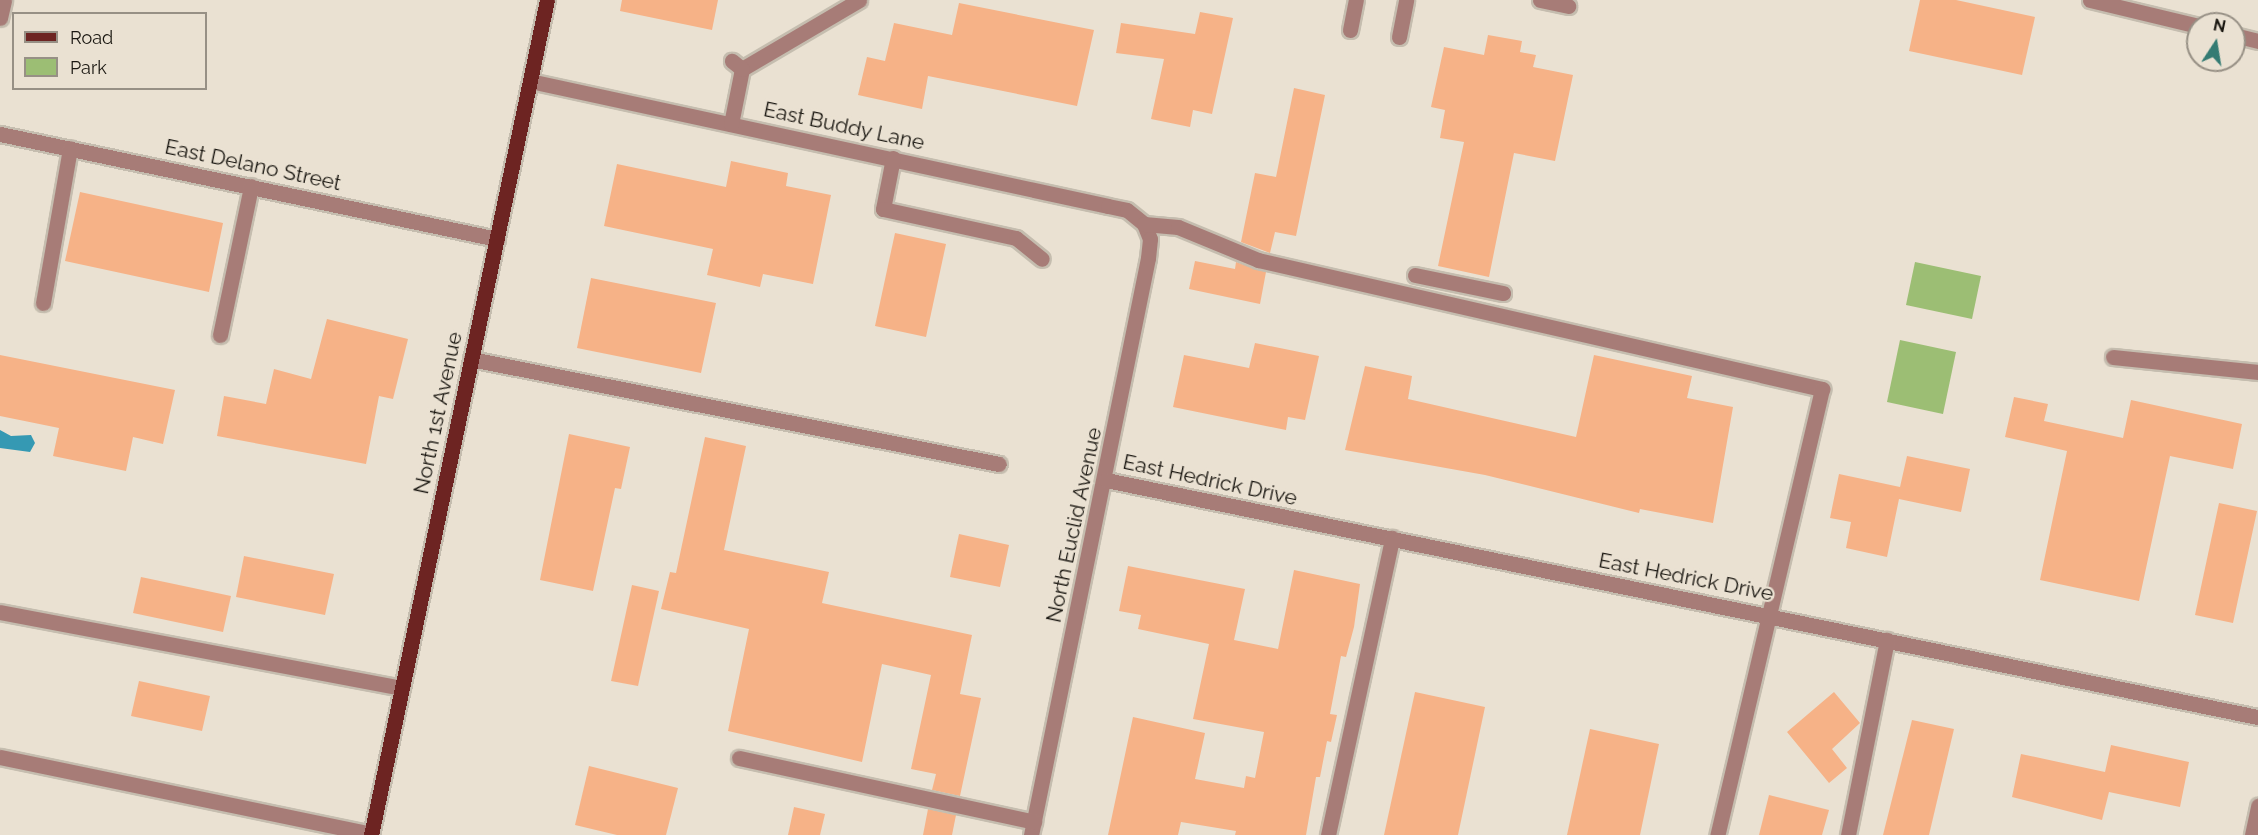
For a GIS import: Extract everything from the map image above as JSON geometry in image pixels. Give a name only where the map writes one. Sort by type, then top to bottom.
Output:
[{"type":"main road","name":"North 1st Avenue","points":[[371,835],[547,0]]},
{"type":"street","points":[[0,18],[4,0]]},
{"type":"street","points":[[731,124],[737,65],[859,0]]},
{"type":"street","points":[[1350,30],[1356,0]]},
{"type":"street","points":[[1399,37],[1406,0]]},
{"type":"street","points":[[1540,0],[1568,6]]},
{"type":"street","points":[[2090,0],[2149,6],[2186,21]]},
{"type":"street","name":"East Buddy Lane","points":[[530,81],[1127,210],[1144,224]]},
{"type":"street","name":"East Delano Street","points":[[0,134],[498,239]]},
{"type":"street","points":[[43,303],[70,148]]},
{"type":"street","points":[[893,158],[883,209],[1016,238],[1042,259]]},
{"type":"street","points":[[220,335],[251,186]]},
{"type":"street","points":[[1144,224],[1178,226],[1258,260],[1822,389],[1717,835]]},
{"type":"street","name":"North Euclid Avenue","points":[[1033,829],[1106,480],[1148,258],[1150,239],[1144,224]]},
{"type":"street","points":[[1415,275],[1503,293]]},
{"type":"street","points":[[2113,357],[2258,372]]},
{"type":"street","points":[[471,359],[999,464]]},
{"type":"street","name":"East Hedrick Drive","points":[[1106,480],[2258,717]]},
{"type":"street","points":[[1328,835],[1392,538]]},
{"type":"street","points":[[0,612],[402,688]]},
{"type":"street","points":[[1848,835],[1887,639]]},
{"type":"street","points":[[0,757],[371,835]]},
{"type":"street","points":[[739,758],[1033,829]]},
{"type":"street","points":[[2252,835],[2258,806]]},
{"type":"green space","points":[[1915,262],[1981,276],[1972,319],[1906,305]]},
{"type":"green space","points":[[1900,340],[1956,352],[1943,414],[1887,402]]},
{"type":"water","points":[[0,430],[11,436],[31,435],[35,443],[30,452],[0,448]]},
{"type":"building","points":[[622,0],[718,0],[712,30],[620,11]]},
{"type":"building","points":[[1920,0],[1956,0],[2035,17],[2022,75],[1909,51]]},
{"type":"building","points":[[959,3],[1094,30],[1077,106],[928,76],[922,109],[858,95],[867,57],[885,61],[894,23],[952,35]]},
{"type":"building","points":[[1200,12],[1233,18],[1212,114],[1193,110],[1190,127],[1151,119],[1164,59],[1116,53],[1121,23],[1195,34]]},
{"type":"building","points":[[1488,35],[1522,41],[1520,52],[1536,55],[1533,67],[1573,75],[1555,161],[1514,153],[1489,277],[1438,266],[1464,142],[1440,138],[1445,110],[1431,107],[1444,47],[1484,55]]},
{"type":"building","points":[[1294,88],[1325,95],[1296,236],[1275,232],[1270,253],[1241,242],[1255,173],[1276,177]]},
{"type":"building","points":[[731,161],[788,173],[786,186],[831,195],[813,284],[763,274],[760,287],[707,275],[713,249],[604,226],[617,164],[726,187]]},
{"type":"building","points":[[80,192],[223,223],[209,292],[65,261]]},
{"type":"building","points":[[895,233],[946,244],[926,337],[875,326]]},
{"type":"building","points":[[1195,261],[1235,269],[1236,262],[1266,272],[1260,304],[1189,289]]},
{"type":"building","points":[[591,278],[716,303],[701,373],[577,348]]},
{"type":"building","points":[[327,319],[408,339],[393,399],[379,396],[366,464],[217,436],[224,396],[266,404],[274,369],[311,379]]},
{"type":"building","points":[[1255,343],[1319,356],[1305,420],[1288,417],[1286,430],[1173,407],[1184,355],[1249,368]]},
{"type":"building","points":[[0,355],[175,390],[163,444],[133,437],[126,471],[53,456],[59,428],[0,416]]},
{"type":"building","points":[[1594,355],[1692,376],[1687,398],[1733,407],[1713,523],[1640,509],[1639,513],[1485,475],[1345,450],[1365,366],[1412,376],[1408,399],[1576,437]]},
{"type":"building","points":[[2014,397],[2048,404],[2044,421],[2123,438],[2131,400],[2242,424],[2233,469],[2170,456],[2139,601],[2040,580],[2067,451],[2005,437]]},
{"type":"building","points":[[569,434],[630,447],[621,489],[615,488],[593,591],[540,580]]},
{"type":"building","points":[[705,437],[746,446],[724,550],[829,572],[822,603],[972,635],[960,694],[981,698],[960,796],[932,790],[936,774],[911,769],[931,675],[882,664],[862,762],[728,731],[749,629],[661,609],[670,572],[676,573]]},
{"type":"building","points":[[1907,456],[1970,469],[1961,512],[1899,499],[1887,557],[1846,548],[1851,522],[1830,518],[1839,474],[1900,487]]},
{"type":"building","points":[[2219,503],[2257,511],[2233,623],[2195,615]]},
{"type":"building","points":[[959,534],[1009,545],[1000,587],[950,577]]},
{"type":"building","points":[[244,556],[334,574],[325,615],[236,597]]},
{"type":"building","points":[[1128,566],[1245,589],[1234,640],[1278,649],[1294,570],[1360,584],[1354,627],[1346,657],[1341,656],[1330,714],[1337,715],[1331,742],[1327,741],[1320,777],[1316,777],[1306,835],[1235,835],[1236,831],[1181,822],[1178,835],[1108,835],[1133,717],[1205,733],[1195,779],[1244,788],[1246,776],[1255,778],[1264,732],[1193,719],[1209,644],[1138,629],[1141,615],[1119,611]]},
{"type":"building","points":[[141,577],[231,596],[223,632],[133,613]]},
{"type":"building","points":[[632,585],[659,591],[638,686],[611,681]]},
{"type":"building","points":[[139,681],[210,696],[202,731],[131,716]]},
{"type":"building","points":[[1415,692],[1485,707],[1458,835],[1384,835]]},
{"type":"building","points":[[1834,692],[1860,723],[1832,749],[1847,768],[1829,783],[1787,732]]},
{"type":"building","points":[[1912,720],[1954,729],[1929,835],[1883,835]]},
{"type":"building","points":[[1590,729],[1659,744],[1640,835],[1567,835]]},
{"type":"building","points":[[2111,745],[2189,762],[2180,807],[2109,792],[2102,820],[2012,797],[2021,754],[2105,772]]},
{"type":"building","points":[[589,766],[678,788],[666,835],[617,835],[575,825]]},
{"type":"building","points":[[1769,795],[1829,810],[1822,835],[1759,835]]},
{"type":"building","points":[[794,807],[825,814],[820,835],[788,835]]},
{"type":"building","points":[[928,809],[956,815],[952,835],[923,835]]}]
